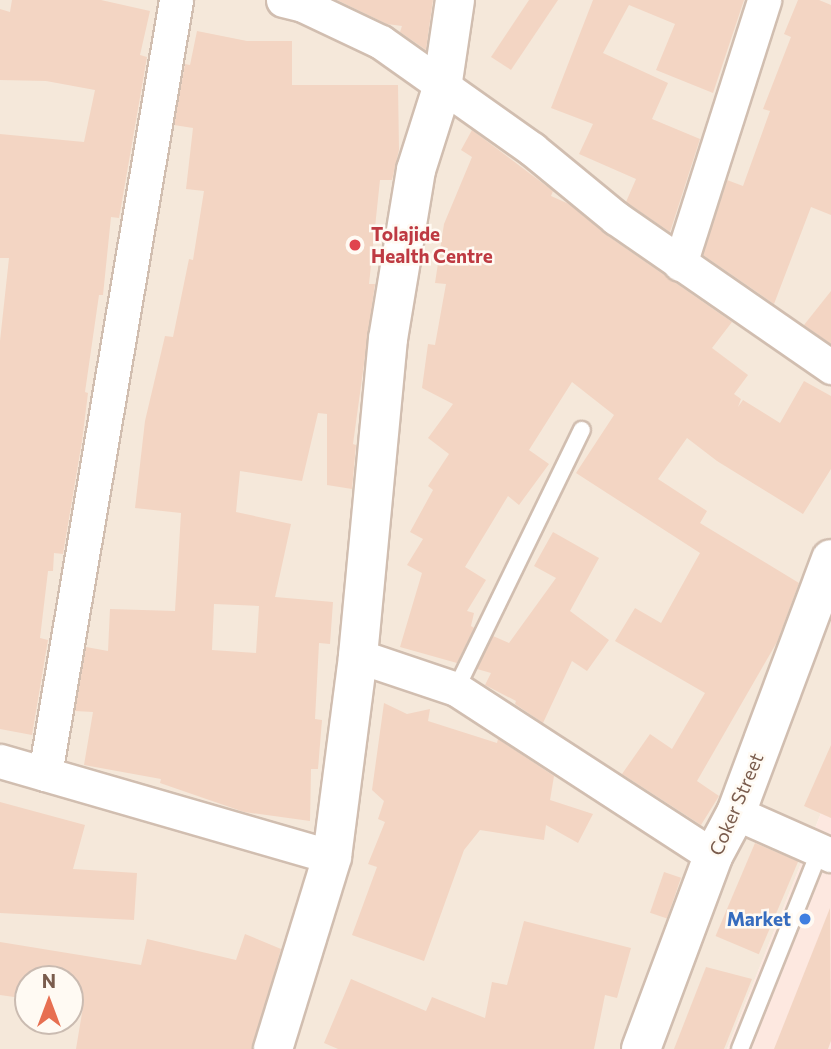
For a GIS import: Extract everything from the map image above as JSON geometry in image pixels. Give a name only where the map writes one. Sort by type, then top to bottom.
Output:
[{"type":"street","points":[[45,774],[176,0]]},
{"type":"street","points":[[283,0],[303,5],[381,42],[442,88],[532,149],[616,218],[831,367]]},
{"type":"street","points":[[273,1049],[332,858],[358,656],[388,339],[416,170],[442,88],[455,0]]},
{"type":"street","points":[[680,264],[764,0]]},
{"type":"street","name":"Coker Street","points":[[640,1049],[713,856],[736,813],[831,559]]},
{"type":"street","points":[[358,656],[456,689],[713,856]]},
{"type":"street","points":[[0,761],[332,858]]},
{"type":"street","points":[[736,813],[825,853]]},
{"type":"lane","points":[[456,689],[582,430]]},
{"type":"lane","points":[[740,1049],[825,853]]},
{"type":"shaded area","points":[[0,0],[831,0],[831,788],[727,1049],[0,1049]]},
{"type":"shaded area","name":"Market","points":[[831,788],[831,1049],[727,1049]]},
{"type":"building","points":[[12,0],[101,0],[150,11],[140,55],[147,57],[119,218],[111,217],[103,295],[99,295],[85,392],[88,393],[82,441],[63,554],[54,553],[53,571],[48,571],[40,638],[48,640],[32,735],[0,729],[0,341],[9,258],[0,258],[0,134],[84,142],[95,90],[46,81],[0,80],[0,9],[10,12]]},
{"type":"building","points":[[337,0],[433,0],[426,50],[400,32],[402,26],[387,24]]},
{"type":"building","points":[[529,0],[558,0],[511,70],[491,57]]},
{"type":"building","points":[[593,0],[744,0],[713,93],[656,70],[675,24],[629,5],[603,53],[668,83],[652,119],[700,139],[670,232],[626,202],[636,179],[579,154],[593,124],[551,108]]},
{"type":"building","points":[[798,0],[819,0],[831,5],[831,215],[811,207],[774,304],[703,255],[727,180],[743,186],[770,111],[763,109],[791,37],[784,34]]},
{"type":"building","points":[[197,31],[247,41],[292,41],[292,85],[398,85],[399,150],[392,180],[380,180],[369,284],[375,284],[353,444],[356,445],[352,489],[327,485],[327,414],[318,413],[302,481],[240,471],[236,512],[291,524],[275,597],[333,602],[330,644],[319,643],[315,719],[322,720],[318,769],[311,769],[310,821],[244,812],[160,783],[161,779],[84,765],[93,712],[75,711],[86,647],[108,651],[110,609],[175,611],[181,513],[135,508],[145,421],[165,336],[173,337],[189,259],[193,260],[204,191],[186,189],[193,128],[174,125],[185,64],[190,65]],"holes":[[[214,604],[259,606],[256,653],[212,650]]]},
{"type":"building","points":[[472,130],[553,191],[551,196],[569,204],[605,234],[732,322],[712,348],[748,375],[734,394],[741,399],[738,407],[743,400],[780,423],[804,381],[831,396],[831,469],[803,514],[717,461],[687,438],[658,479],[707,511],[700,523],[799,583],[777,642],[697,781],[719,796],[701,825],[622,774],[650,734],[672,749],[705,693],[615,641],[635,608],[661,623],[700,553],[576,473],[614,415],[572,382],[529,450],[549,464],[519,505],[508,496],[465,567],[486,580],[467,611],[474,613],[471,626],[474,628],[457,663],[400,647],[422,573],[407,565],[423,539],[410,532],[433,490],[428,486],[449,454],[428,438],[453,404],[422,388],[428,344],[435,345],[446,284],[435,283],[444,224],[472,157],[461,150]]},
{"type":"building","points":[[831,291],[831,344],[804,325]]},
{"type":"building","points":[[553,532],[599,558],[570,611],[609,640],[587,671],[572,661],[543,723],[515,704],[516,701],[485,685],[491,673],[477,669],[493,636],[509,643],[556,578],[534,566]]},
{"type":"building","points":[[384,703],[407,714],[430,709],[428,721],[497,743],[498,739],[554,776],[550,800],[593,814],[578,843],[546,825],[544,840],[480,830],[464,850],[424,961],[352,935],[377,867],[368,864],[385,822],[378,819],[384,801],[372,790]]},
{"type":"building","points":[[831,745],[831,818],[804,806]]},
{"type":"building","points":[[0,802],[85,825],[73,869],[137,873],[134,920],[0,913]]},
{"type":"building","points":[[755,843],[798,861],[759,954],[716,936]]},
{"type":"building","points":[[664,872],[681,878],[667,919],[650,913]]},
{"type":"building","points":[[830,908],[831,1041],[828,1049],[774,1049]]},
{"type":"building","points":[[524,921],[631,948],[617,998],[605,995],[594,1049],[338,1049],[324,1043],[351,979],[426,1011],[432,997],[485,1018],[492,982],[507,985]]},
{"type":"building","points":[[245,934],[281,949],[252,1049],[76,1049],[78,1035],[84,1035],[84,965],[14,965],[14,997],[0,995],[0,942],[141,965],[147,939],[236,960]]},
{"type":"building","points":[[706,967],[752,979],[724,1049],[674,1049]]},
{"type":"place","name":"Tolajide Health Centre","points":[[355,245]]},
{"type":"place","name":"Market","points":[[805,919]]}]
